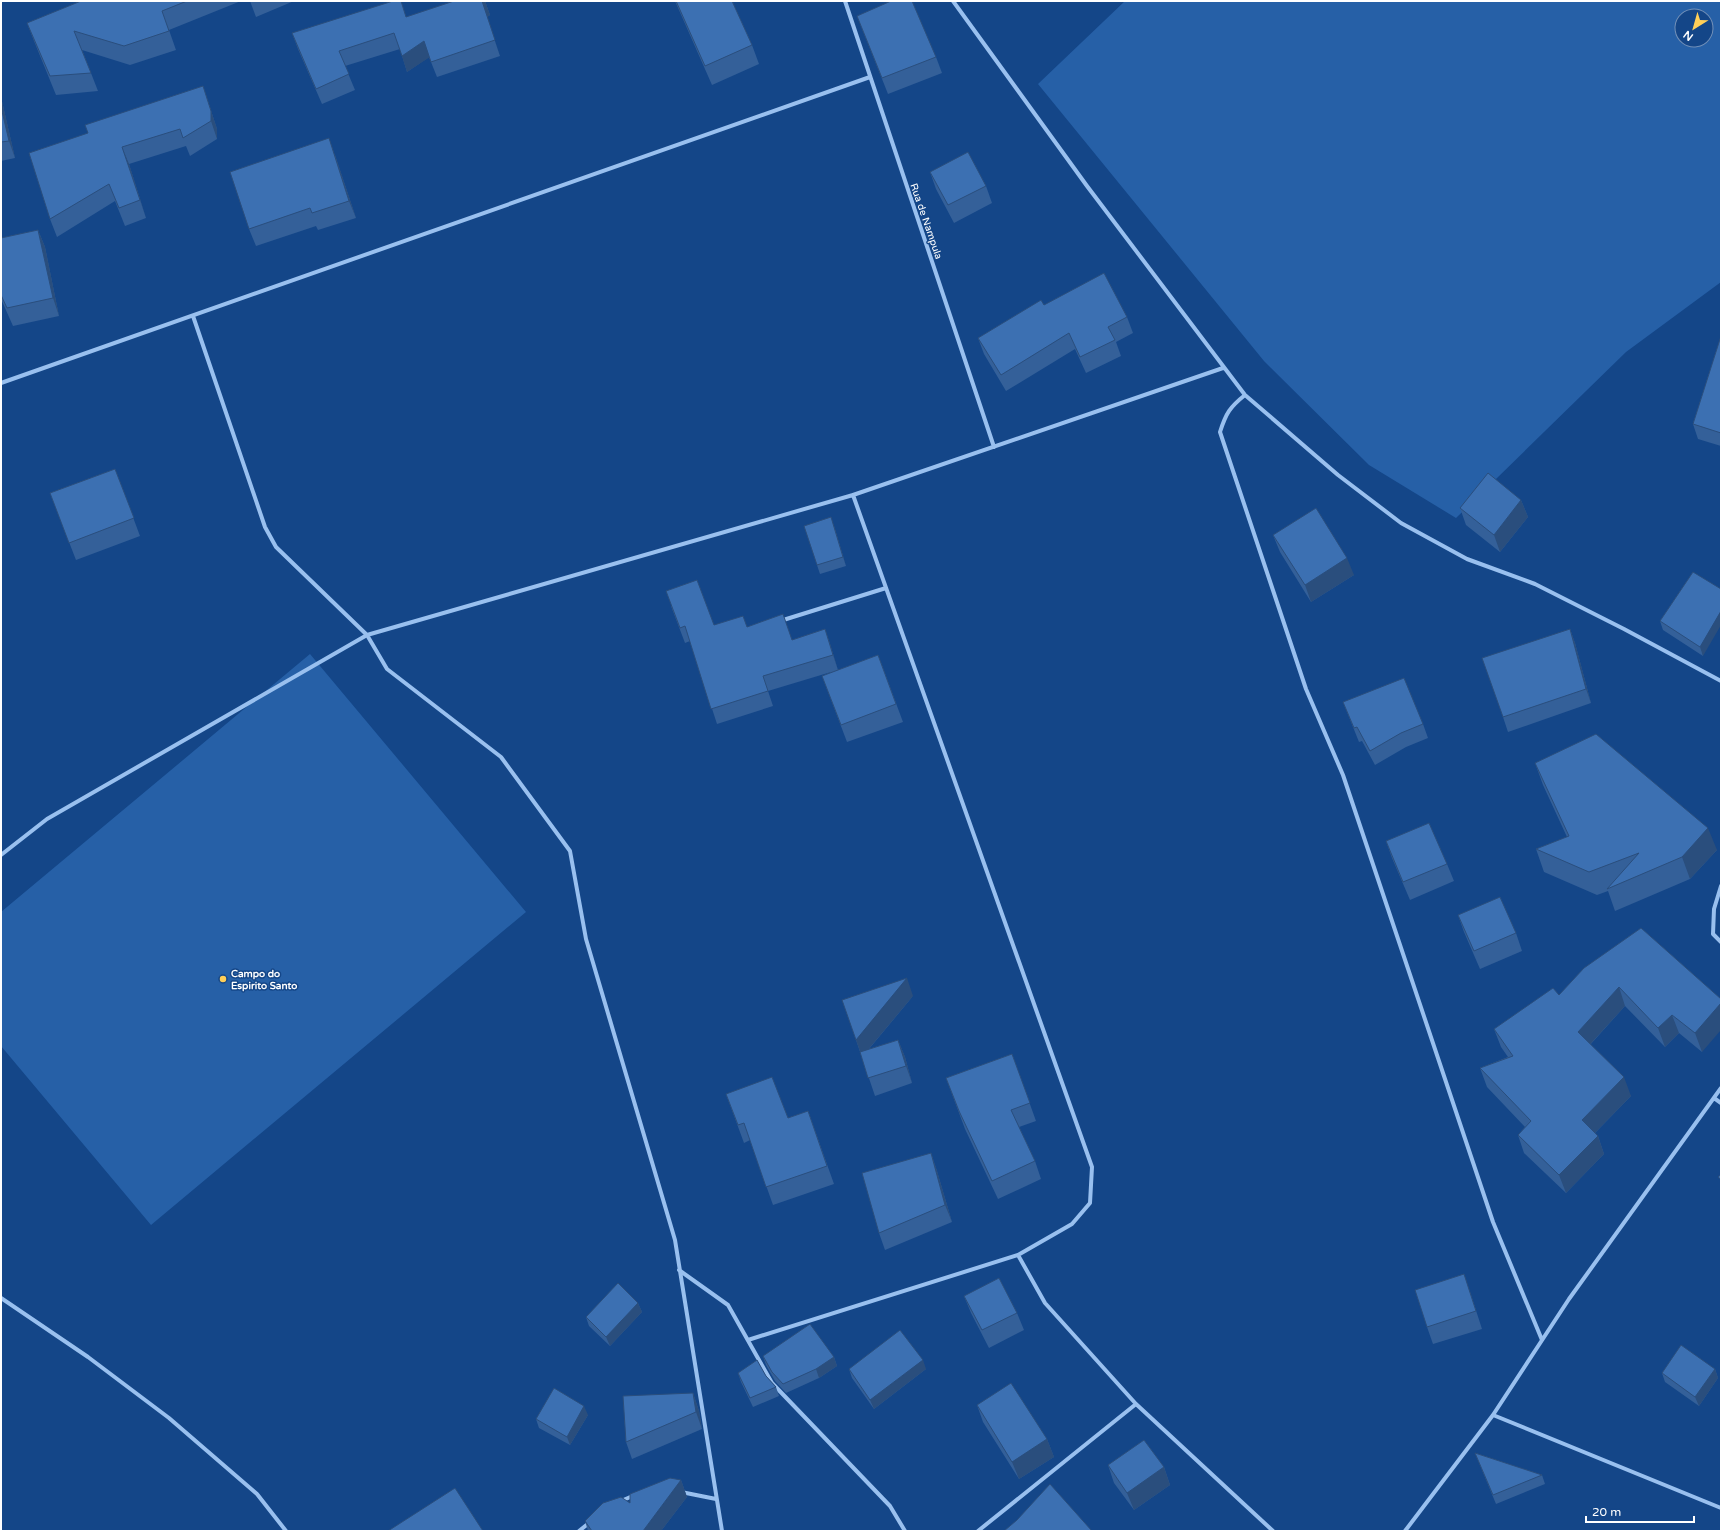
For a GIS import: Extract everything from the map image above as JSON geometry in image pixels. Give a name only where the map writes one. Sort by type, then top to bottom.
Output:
[{"type":"street","name":"Rua de Nampula","points":[[845,1],[994,447]]},
{"type":"street","points":[[953,1],[1087,186],[1245,395],[1338,475],[1401,523],[1467,559],[1535,584],[1624,628],[1721,681]]},
{"type":"street","points":[[1,383],[870,76]]},
{"type":"street","points":[[193,316],[265,527],[276,547],[367,635],[387,669],[501,757],[570,851],[586,939],[675,1240],[722,1531]]},
{"type":"street","points":[[1,855],[47,819],[367,635],[853,495],[1224,368]]},
{"type":"street","points":[[1245,395],[1234,404],[1225,416],[1220,432],[1306,689],[1343,774],[1493,1222],[1542,1340]]},
{"type":"street","points":[[748,1340],[1018,1255],[1072,1224],[1090,1203],[1092,1167],[853,495]]},
{"type":"street","points":[[778,621],[886,588]]},
{"type":"street","points":[[1721,886],[1714,909],[1713,934],[1721,942]]},
{"type":"street","points":[[1405,1531],[1493,1415],[1574,1292],[1721,1088]]},
{"type":"street","points":[[1714,1098],[1721,1103]]},
{"type":"street","points":[[1018,1255],[1045,1303],[1136,1404],[1272,1531]]},
{"type":"street","points":[[679,1270],[728,1305],[772,1383],[890,1506],[905,1531]]},
{"type":"street","points":[[1,1298],[88,1357],[168,1418],[257,1494],[286,1531]]},
{"type":"street","points":[[978,1531],[1136,1404]]},
{"type":"street","points":[[1493,1415],[1721,1508]]},
{"type":"street","points":[[676,1491],[716,1499]]},
{"type":"street","points":[[614,1503],[641,1493]]},
{"type":"street","points":[[579,1531],[591,1522]]},
{"type":"shaded area","points":[[1125,1],[1721,1],[1721,282],[1626,352],[1456,518],[1369,465],[1264,361],[1038,84]]},
{"type":"shaded area","name":"Campo do Espirito Santo","points":[[310,654],[526,912],[151,1225],[1,1046],[1,912]]},
{"type":"building","points":[[81,1],[187,1],[162,11],[169,31],[124,46],[74,31],[91,73],[50,76],[27,23]]},
{"type":"building","points":[[393,1],[401,1],[406,17],[454,1],[482,1],[495,40],[431,62],[424,41],[402,56],[394,33],[339,51],[349,74],[316,89],[292,33]]},
{"type":"building","points":[[676,1],[732,1],[752,45],[705,66]]},
{"type":"building","points":[[891,1],[912,1],[936,57],[882,78],[857,16]]},
{"type":"building","points":[[203,86],[211,111],[211,121],[183,138],[180,129],[122,147],[140,200],[119,208],[109,184],[50,219],[29,153],[88,133],[85,125]]},
{"type":"building","points":[[1,107],[9,141],[1,142]]},
{"type":"building","points":[[329,138],[349,201],[312,213],[310,208],[249,229],[230,172]]},
{"type":"building","points":[[968,152],[986,186],[948,205],[930,172]]},
{"type":"building","points":[[38,230],[53,298],[7,308],[1,295],[1,238]]},
{"type":"building","points":[[1104,273],[1127,317],[1108,327],[1115,340],[1080,357],[1069,333],[1001,375],[978,338],[1041,300],[1044,305]]},
{"type":"building","points":[[1721,336],[1721,433],[1693,424]]},
{"type":"building","points":[[115,469],[134,518],[69,543],[50,493]]},
{"type":"building","points":[[1488,473],[1521,500],[1494,535],[1460,508]]},
{"type":"building","points":[[1316,508],[1347,558],[1305,585],[1273,535]]},
{"type":"building","points":[[831,517],[843,557],[817,565],[804,526]]},
{"type":"building","points":[[1693,572],[1721,589],[1721,611],[1700,647],[1660,621]]},
{"type":"building","points":[[697,580],[714,625],[743,616],[747,627],[783,614],[792,640],[825,629],[833,655],[763,676],[768,691],[711,709],[685,626],[680,628],[666,591]]},
{"type":"building","points":[[1570,629],[1586,689],[1503,717],[1482,658]]},
{"type":"building","points":[[878,655],[896,704],[841,725],[822,676]]},
{"type":"building","points":[[1404,678],[1423,724],[1401,733],[1370,751],[1357,727],[1354,728],[1343,702]]},
{"type":"building","points":[[1596,734],[1708,828],[1682,857],[1607,889],[1639,853],[1589,872],[1536,849],[1569,836],[1535,763]]},
{"type":"building","points":[[1429,823],[1447,864],[1403,882],[1386,841]]},
{"type":"building","points":[[1500,897],[1516,933],[1474,951],[1458,915]]},
{"type":"building","points":[[1641,928],[1721,999],[1721,1003],[1695,1033],[1672,1015],[1658,1028],[1619,987],[1578,1032],[1624,1077],[1582,1120],[1598,1136],[1559,1175],[1518,1135],[1531,1121],[1480,1068],[1513,1056],[1494,1029],[1553,988],[1559,995],[1584,968]]},
{"type":"building","points":[[907,978],[856,1040],[842,1000]]},
{"type":"building","points":[[898,1040],[906,1066],[868,1078],[860,1052]]},
{"type":"building","points":[[1012,1054],[1030,1103],[1011,1110],[1035,1161],[992,1181],[959,1111],[946,1078]]},
{"type":"building","points":[[772,1077],[788,1118],[808,1111],[827,1166],[766,1187],[744,1123],[738,1125],[726,1094]]},
{"type":"building","points":[[931,1153],[945,1205],[879,1233],[862,1173]]},
{"type":"building","points":[[1464,1274],[1476,1311],[1427,1327],[1415,1290]]},
{"type":"building","points":[[999,1278],[1017,1313],[982,1330],[964,1296]]},
{"type":"building","points":[[618,1283],[638,1303],[606,1337],[586,1317]]},
{"type":"building","points":[[810,1324],[834,1357],[816,1369],[783,1384],[772,1372],[763,1356]]},
{"type":"building","points":[[900,1330],[923,1360],[870,1400],[849,1369]]},
{"type":"building","points":[[1681,1345],[1715,1369],[1695,1397],[1662,1373]]},
{"type":"building","points":[[757,1360],[766,1376],[776,1387],[750,1398],[738,1373]]},
{"type":"building","points":[[1011,1383],[1047,1439],[1012,1462],[977,1405]]},
{"type":"building","points":[[554,1388],[584,1406],[567,1437],[536,1419]]},
{"type":"building","points":[[693,1393],[696,1412],[626,1442],[623,1396]]},
{"type":"building","points":[[1144,1440],[1164,1467],[1127,1493],[1108,1465]]},
{"type":"building","points":[[1475,1453],[1542,1475],[1493,1495]]},
{"type":"building","points":[[670,1478],[681,1480],[643,1531],[592,1531],[585,1521],[603,1503],[621,1497],[630,1503],[630,1494]]},
{"type":"building","points":[[1050,1484],[1092,1531],[1004,1531],[1017,1520]]},
{"type":"building","points":[[455,1488],[483,1531],[388,1531]]},
{"type":"place","name":"Campo do Espirito Santo","points":[[223,979]]}]
